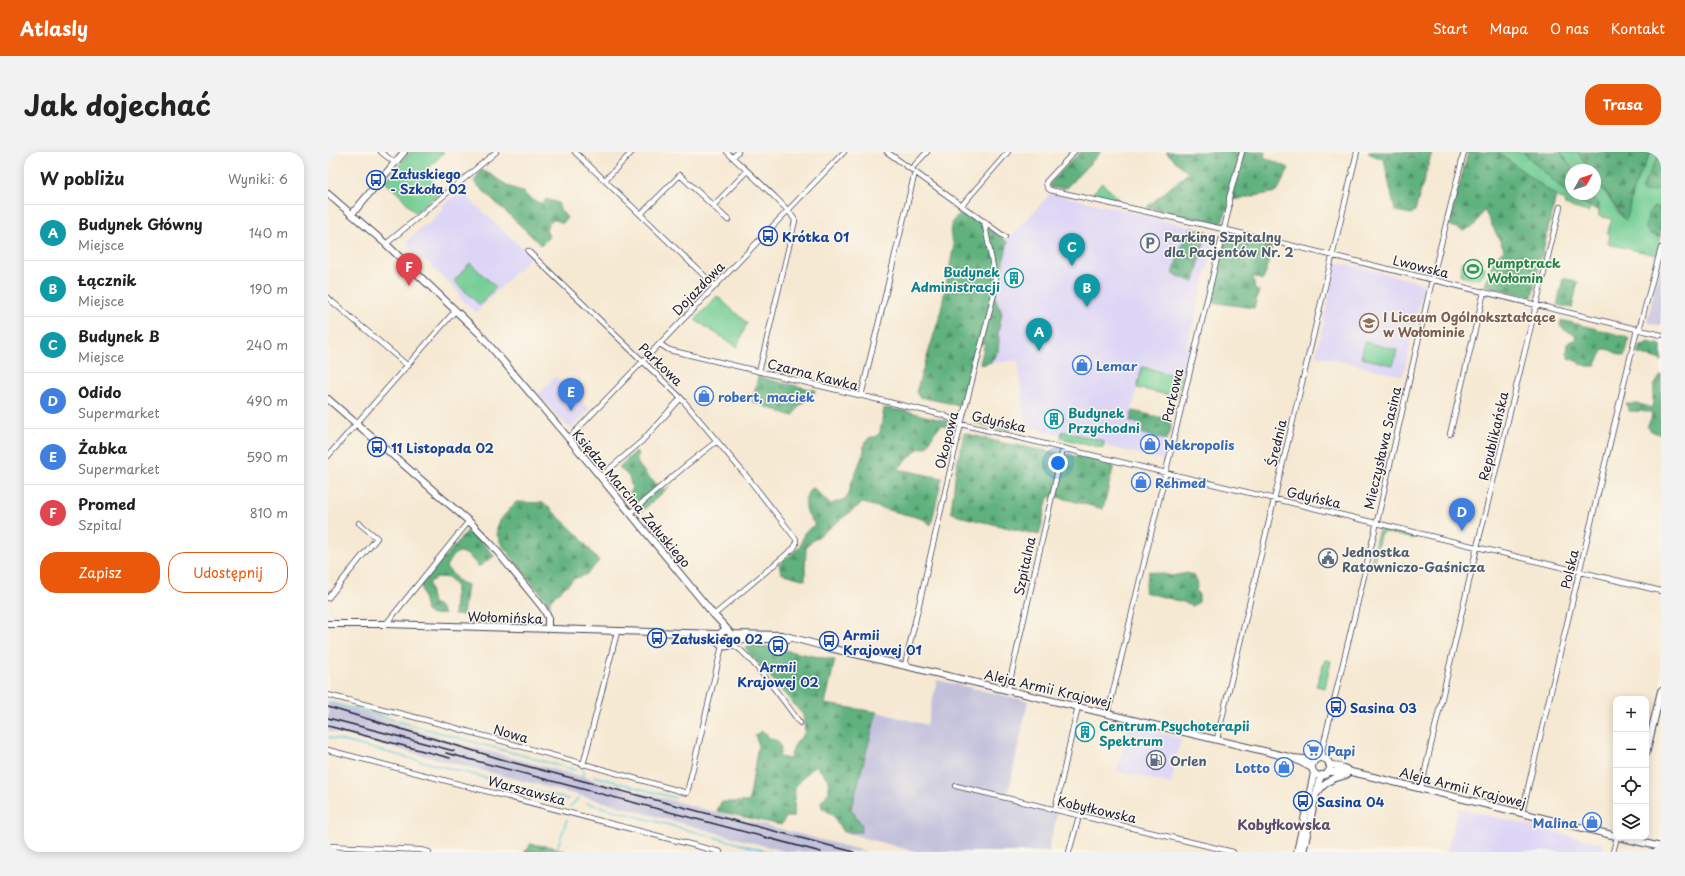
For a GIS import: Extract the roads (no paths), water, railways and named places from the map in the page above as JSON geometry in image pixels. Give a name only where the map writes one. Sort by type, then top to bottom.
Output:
[{"type":"street","points":[[381,152],[395,163]]},
{"type":"street","points":[[352,214],[404,152]]},
{"type":"street","points":[[386,244],[496,152]]},
{"type":"street","points":[[575,152],[715,286]]},
{"type":"street","points":[[605,180],[632,152]]},
{"type":"street","points":[[727,152],[788,211],[794,218],[795,224],[759,372]]},
{"type":"street","points":[[732,158],[738,152]]},
{"type":"street","name":"Dojazdowa","points":[[568,439],[844,152]]},
{"type":"street","points":[[887,152],[1005,237]]},
{"type":"street","points":[[860,396],[913,171],[927,152]]},
{"type":"street","points":[[962,205],[1008,152]]},
{"type":"street","name":"Lwowska","points":[[1074,152],[1046,182],[1047,187],[1050,190],[1223,229],[1661,335]]},
{"type":"street","name":"Parkowa","points":[[1108,713],[1229,208],[1229,198],[1242,152]]},
{"type":"street","name":"Średnia","points":[[1217,739],[1357,152]]},
{"type":"street","name":"Mieczysława Sasina","points":[[1316,760],[1322,750],[1432,280],[1464,152]]},
{"type":"street","points":[[713,206],[747,171]]},
{"type":"street","points":[[641,214],[680,175],[728,220]]},
{"type":"street","name":"Księdza Marcina Załuskiego","points":[[328,194],[386,244],[479,333],[714,615],[730,632]]},
{"type":"street","name":"Republikańska","points":[[1421,788],[1477,547],[1560,206]]},
{"type":"street","name":"Okopowa","points":[[905,665],[961,424],[995,288],[994,271],[984,221]]},
{"type":"street","name":"Polska","points":[[1522,813],[1638,330],[1661,248]]},
{"type":"street","name":"Parkowa","points":[[528,251],[681,398],[748,478],[794,537],[796,542],[794,548],[714,615]]},
{"type":"street","points":[[1450,434],[1484,292]]},
{"type":"street","points":[[328,298],[408,366]]},
{"type":"street","points":[[328,456],[455,311]]},
{"type":"street","name":"Czarna Kawka","points":[[660,344],[669,350],[943,416],[961,424]]},
{"type":"street","points":[[600,477],[642,441],[681,398]]},
{"type":"street","points":[[328,399],[469,521],[492,545],[543,608],[548,617],[548,629]]},
{"type":"street","name":"Gdyńska","points":[[961,424],[1661,591]]},
{"type":"street","points":[[630,514],[684,467],[717,441]]},
{"type":"street","name":"Szpitalna","points":[[1008,690],[1063,448]]},
{"type":"street","points":[[386,624],[469,521]]},
{"type":"street","points":[[328,598],[377,538],[359,523]]},
{"type":"street","name":"Księdza Marcina Załuskiego","points":[[714,615],[718,621],[719,633]]},
{"type":"street","name":"Wołomińska","points":[[328,624],[386,624],[681,634],[719,633]]},
{"type":"street","points":[[583,765],[617,632]]},
{"type":"street","points":[[732,643],[727,647],[722,646],[717,641],[719,633],[730,632],[732,643],[738,647],[755,666],[800,723]]},
{"type":"street","name":"Aleja Armii Krajowej","points":[[730,632],[782,635],[797,640],[1293,758],[1316,760],[1324,759]]},
{"type":"street","name":"Wołomińska","points":[[681,634],[717,641]]},
{"type":"street","name":"Aleja Armii Krajowej","points":[[732,643],[744,639],[797,640]]},
{"type":"street","name":"Nowa","points":[[328,695],[445,725],[687,794],[722,646]]},
{"type":"street","points":[[1649,741],[1661,691]]},
{"type":"street","points":[[1054,810],[1078,706]]},
{"type":"street","name":"Warszawska","points":[[328,750],[720,852]]},
{"type":"street","name":"Mieczysława Sasina","points":[[1322,750],[1324,759]]},
{"type":"street","name":"Aleja Armii Krajowej","points":[[1293,758],[1313,770],[1325,774],[1354,772]]},
{"type":"street","points":[[1303,852],[1319,780],[1325,774],[1329,764],[1324,759]]},
{"type":"street","points":[[1297,852],[1316,760]]},
{"type":"street","name":"Aleja Armii Krajowej","points":[[1329,764],[1354,772],[1613,836]]},
{"type":"street","points":[[1316,795],[1323,785],[1331,779],[1354,772]]},
{"type":"street","name":"Kobyłkowska","points":[[956,786],[1233,852]]},
{"type":"street","points":[[1069,852],[1078,816]]},
{"type":"street","points":[[1613,852],[1618,840]]},
{"type":"street","name":"Aleja Armii Krajowej","points":[[1632,840],[1661,847]]},
{"type":"street","points":[[328,846],[364,850],[420,850],[429,852]]},
{"type":"waterway","points":[[328,702],[575,770]]},
{"type":"waterway","points":[[328,737],[568,799]]},
{"type":"waterway","points":[[583,768],[583,776]]},
{"type":"waterway","points":[[594,776],[675,798]]},
{"type":"waterway","points":[[570,807],[579,797]]},
{"type":"waterway","points":[[587,803],[770,852]]},
{"type":"waterway","points":[[556,852],[567,819]]},
{"type":"railway","points":[[328,707],[511,762],[854,852]]},
{"type":"railway","points":[[328,718],[454,751]]},
{"type":"railway","points":[[328,726],[450,758]]},
{"type":"railway","points":[[446,753],[821,852]]},
{"type":"place","name":"Załuskiego - Szkoła 02","points":[[376,180]]},
{"type":"place","name":"Krótka 01","points":[[768,236]]},
{"type":"place","name":"Parking Szpitalny dla Pacjentów Nr. 2","points":[[1150,243]]},
{"type":"place","name":"Budynek B","points":[[1072,266]]},
{"type":"place","name":"Pumptrack Wołomin","points":[[1473,269]]},
{"type":"place","name":"Budynek Administracji","points":[[1014,278]]},
{"type":"place","name":"Promed","points":[[409,286]]},
{"type":"place","name":"Łącznik","points":[[1087,307]]},
{"type":"place","name":"I Liceum Ogólnokształcące w Wołominie","points":[[1369,323]]},
{"type":"place","name":"Budynek Główny","points":[[1039,351]]},
{"type":"place","name":"Lemar","points":[[1082,365]]},
{"type":"place","name":"robert, maciek","points":[[704,396]]},
{"type":"place","name":"Żabka","points":[[571,411]]},
{"type":"place","name":"Budynek Przychodni","points":[[1054,419]]},
{"type":"place","name":"Nekropolis","points":[[1150,444]]},
{"type":"place","name":"11 Listopada 02","points":[[377,447]]},
{"type":"place","name":"Rehmed","points":[[1141,482]]},
{"type":"place","name":"Odido","points":[[1462,531]]},
{"type":"place","name":"Jednostka Ratowniczo-Gaśnicza","points":[[1328,558]]},
{"type":"place","name":"Załuskiego 02","points":[[657,638]]},
{"type":"place","name":"Armii Krajowej 01","points":[[829,641]]},
{"type":"place","name":"Armii Krajowej 02","points":[[778,646]]},
{"type":"place","name":"Sasina 03","points":[[1336,707]]},
{"type":"place","name":"Centrum Psychoterapii Spektrum","points":[[1085,732]]},
{"type":"place","name":"Papi","points":[[1313,750]]},
{"type":"place","name":"Orlen","points":[[1156,760]]},
{"type":"place","name":"Lotto","points":[[1284,767]]},
{"type":"place","name":"Sasina 04","points":[[1303,801]]},
{"type":"place","name":"Malina","points":[[1592,822]]},
{"type":"district","name":"Kobyłkowska","points":[[1284,824]]}]
